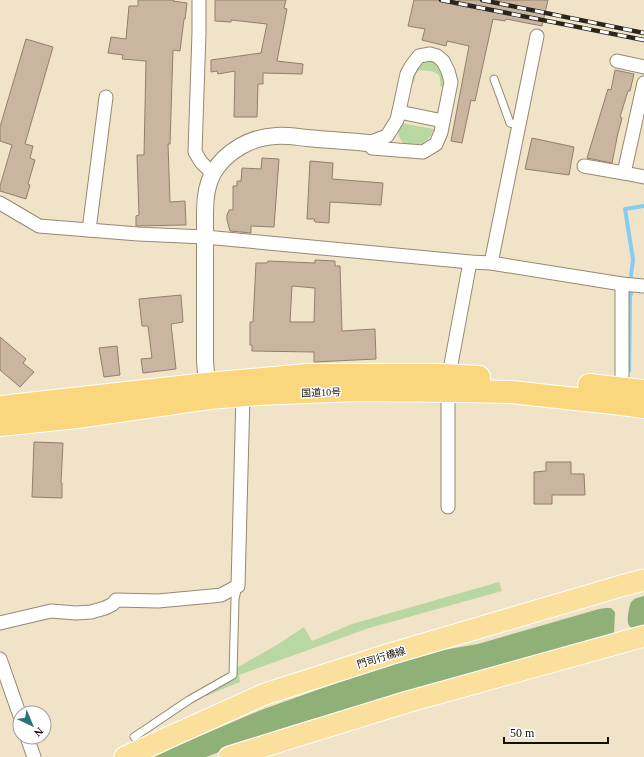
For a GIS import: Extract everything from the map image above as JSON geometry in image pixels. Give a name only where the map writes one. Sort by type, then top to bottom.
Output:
[{"type":"highway","name":"国道10号","points":[[0,425],[77,417],[208,391],[307,375],[448,383],[511,392],[621,396],[644,391]]},
{"type":"highway","name":"国道10号","points":[[0,407],[208,391],[243,395],[356,390],[448,383]]},
{"type":"highway","name":"国道10号","points":[[621,396],[644,407]]},
{"type":"main road","name":"門司行橋線","points":[[125,757],[265,694],[397,652],[644,580]]},
{"type":"main road","points":[[229,757],[407,702],[644,636]]},
{"type":"street","points":[[199,0],[195,152],[201,162],[213,174]]},
{"type":"street","points":[[490,263],[536,36]]},
{"type":"street","points":[[208,391],[205,361],[205,237],[206,196],[213,174],[223,160],[232,152],[244,143],[258,138],[277,136],[368,143],[387,136],[397,120],[407,74],[412,65],[420,56],[430,54],[437,56],[443,61],[451,82],[442,132],[436,144],[424,152],[372,148],[368,143]]},
{"type":"street","points":[[617,61],[644,67]]},
{"type":"street","points":[[624,173],[644,83]]},
{"type":"street","points":[[89,230],[106,96]]},
{"type":"street","points":[[399,112],[443,121]]},
{"type":"street","points":[[584,166],[644,177]]},
{"type":"street","points":[[0,204],[39,226],[138,234],[205,237],[490,263],[622,284],[644,286]]},
{"type":"street","points":[[448,507],[448,383],[470,262]]},
{"type":"street","points":[[621,396],[622,284]]},
{"type":"street","points":[[0,623],[51,611],[76,613],[91,612],[105,608],[113,604],[116,600],[158,601],[221,595],[238,586],[243,395]]},
{"type":"street","points":[[0,659],[16,705]]},
{"type":"street","points":[[30,745],[34,757]]},
{"type":"lane","points":[[494,79],[510,123],[519,125]]},
{"type":"lane","points":[[134,737],[189,700],[234,675],[235,599],[238,586]]},
{"type":"green space","points":[[428,60],[436,62],[440,67],[445,87],[440,86],[440,77],[438,74],[429,71],[420,70],[416,73],[414,82],[410,82],[416,69]]},
{"type":"green space","points":[[400,123],[434,129],[426,141],[414,146],[402,142],[398,130]]},
{"type":"green space","points":[[499,582],[502,591],[369,628],[239,675],[240,682],[194,701],[235,677],[236,668],[277,645],[304,627],[312,641],[352,624]]},
{"type":"green space","points":[[644,596],[644,627],[635,629],[628,623],[630,605],[633,600]]},
{"type":"green space","points":[[606,608],[611,608],[615,612],[614,634],[393,698],[313,719],[277,730],[206,757],[154,757],[261,710],[390,664],[426,653],[478,644]]},
{"type":"building","points":[[138,0],[174,0],[173,1],[187,3],[180,51],[173,50],[170,144],[168,144],[170,202],[185,201],[186,225],[136,226],[136,216],[139,215],[137,155],[144,155],[146,61],[122,59],[123,55],[108,53],[111,37],[126,39],[129,6],[138,6]]},
{"type":"building","points":[[215,0],[286,0],[284,8],[287,9],[277,61],[303,64],[302,74],[263,73],[263,84],[258,84],[257,117],[234,117],[235,71],[218,74],[217,71],[211,72],[211,60],[261,53],[267,24],[231,20],[231,22],[215,21]]},
{"type":"building","points":[[414,0],[437,0],[458,4],[458,0],[548,0],[542,26],[506,19],[505,21],[493,19],[475,101],[471,100],[462,143],[451,141],[469,46],[447,41],[446,46],[422,40],[425,29],[408,26]]},
{"type":"building","points":[[26,39],[53,47],[25,144],[33,146],[30,158],[35,160],[28,184],[30,185],[26,199],[0,191],[0,186],[12,145],[0,141],[0,127]]},
{"type":"building","points":[[615,70],[634,74],[630,91],[628,91],[620,117],[622,118],[612,163],[587,158],[608,89],[611,90]]},
{"type":"building","points":[[532,138],[574,147],[569,175],[525,169]]},
{"type":"building","points":[[262,158],[279,159],[274,227],[251,226],[251,233],[230,231],[227,215],[229,210],[233,210],[233,186],[237,186],[237,181],[241,181],[242,168],[261,169]]},
{"type":"building","points":[[310,161],[333,163],[332,179],[383,183],[381,205],[330,202],[329,223],[315,222],[314,219],[307,219]]},
{"type":"building","points":[[315,260],[335,261],[335,266],[340,266],[342,331],[375,329],[376,359],[314,362],[314,352],[252,351],[252,345],[250,345],[250,322],[253,322],[256,263],[267,263],[268,261],[315,263]],"holes":[[[292,286],[315,288],[314,322],[290,322]]]},
{"type":"building","points":[[181,295],[183,322],[171,324],[176,369],[143,373],[141,359],[152,358],[148,326],[142,326],[139,299]]},
{"type":"building","points":[[0,337],[26,359],[23,363],[34,372],[20,387],[0,370]]},
{"type":"building","points":[[117,346],[120,375],[104,377],[99,348]]},
{"type":"building","points":[[34,442],[63,443],[61,483],[62,498],[32,497]]},
{"type":"building","points":[[546,462],[571,462],[571,474],[584,474],[585,495],[552,495],[552,504],[534,504],[534,472],[546,471]]},
{"type":"waterway","points":[[631,276],[633,259],[625,209],[644,206]]},
{"type":"waterway","points":[[629,371],[630,296],[632,290]]},
{"type":"railway","points":[[441,0],[644,40]]},
{"type":"railway","points":[[482,0],[644,33]]}]
